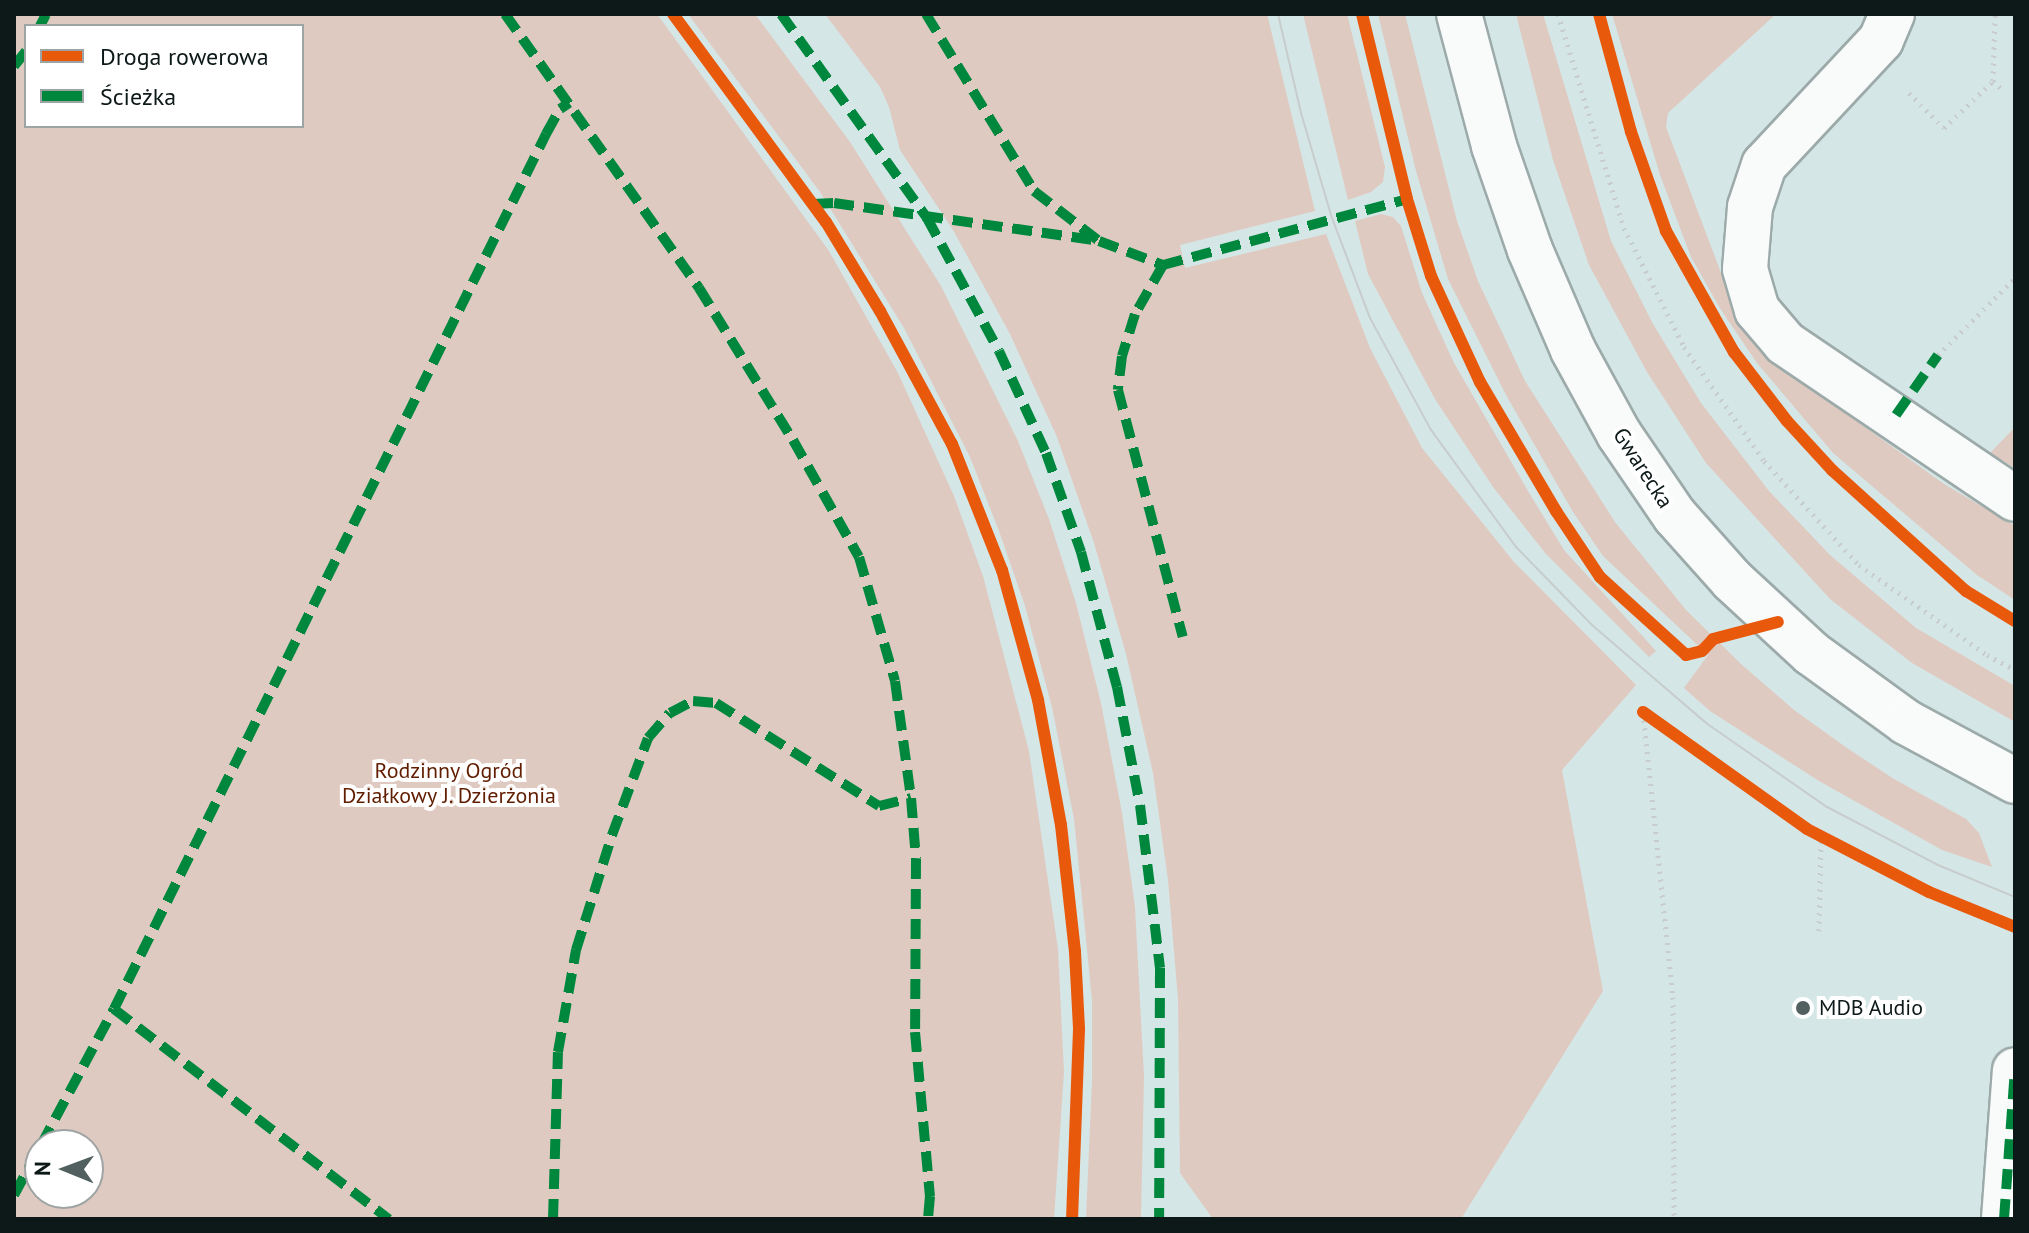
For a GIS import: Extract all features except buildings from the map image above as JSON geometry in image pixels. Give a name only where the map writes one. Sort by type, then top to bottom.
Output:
[{"type":"street","name":"Gwarecka","points":[[1459,14],[1494,146],[1530,250],[1566,336],[1619,434],[1675,516],[1732,580],[1811,653],[1906,722],[2015,781]]},
{"type":"street","points":[[1892,14],[1881,40],[1764,165],[1750,207],[1745,269],[1757,310],[1785,343],[2015,499]]},
{"type":"street","points":[[2004,1219],[2015,1070]]},
{"type":"path","points":[[1916,100],[1944,128],[1993,81],[1995,14]]},
{"type":"path","points":[[1993,81],[2002,89]]},
{"type":"path","points":[[1938,355],[2015,278]]},
{"type":"path","points":[[1643,712],[1673,997],[1674,1219]]},
{"type":"path","points":[[1819,931],[1821,836]]},
{"type":"green space","name":"Rodzinny Ogród Działkowy J. Dzierżonia","points":[[14,14],[657,14],[829,251],[898,373],[954,496],[983,576],[1029,751],[1058,949],[1064,1072],[1054,1219],[14,1219]]},
{"type":"green space","points":[[688,14],[755,14],[850,142],[941,286],[1018,441],[1049,519],[1076,603],[1101,703],[1122,813],[1135,907],[1144,1076],[1141,1219],[1086,1219],[1092,1000],[1074,819],[1052,707],[1025,606],[999,531],[970,457],[904,328],[820,192]]},
{"type":"green space","points":[[825,14],[1267,14],[1315,211],[1180,245],[1185,268],[1326,234],[1370,348],[1422,448],[1514,562],[1636,685],[1562,770],[1603,991],[1461,1219],[1213,1219],[1180,1173],[1178,999],[1168,880],[1153,773],[1126,654],[1094,543],[1057,437],[1010,334],[953,230],[900,150],[889,107],[880,87]]},
{"type":"green space","points":[[1303,14],[1347,14],[1385,167],[1383,182],[1371,192],[1348,200]]},
{"type":"green space","points":[[1378,14],[1405,14],[1457,221],[1478,281],[1525,381],[1615,522],[1686,610],[1741,664],[1794,710],[1847,748],[1894,779],[1966,819],[1979,833],[1992,867],[1942,850],[1819,781],[1710,711],[1684,688],[1708,655],[1603,556],[1573,512],[1506,395],[1448,279],[1416,171]]},
{"type":"green space","points":[[1516,14],[1543,14],[1611,241],[1653,324],[1701,403],[1769,491],[1830,555],[1916,628],[2015,686],[2015,722],[1912,663],[1830,599],[1706,463],[1647,372],[1589,265],[1553,160]]},
{"type":"green space","points":[[1612,14],[1776,14],[1668,113],[1666,127],[1726,286],[1755,338],[1830,402],[1944,484],[2015,526],[2015,600],[1977,575],[1833,453],[1757,363],[1721,310],[1691,257],[1660,175]]},
{"type":"green space","points":[[1381,214],[1393,217],[1401,226],[1422,293],[1454,363],[1528,491],[1564,550],[1656,651],[1649,657],[1546,554],[1493,487],[1435,399],[1368,274],[1355,221]]},
{"type":"green space","points":[[2015,427],[2015,468],[1990,453]]},
{"type":"tram line","points":[[1278,14],[1301,113],[1332,218],[1370,318],[1431,430],[1516,547],[1593,626],[1706,723],[1827,807],[1938,865],[2015,897]]},
{"type":"marked path","points":[[41,24],[46,14]]},
{"type":"marked path","points":[[505,14],[699,288],[793,440],[859,557],[895,681],[911,798],[916,859],[915,1032],[930,1196],[928,1219]]},
{"type":"marked path","points":[[781,14],[927,218],[999,351],[1046,453],[1081,552],[1117,687],[1140,805],[1160,968],[1159,1219]]},
{"type":"marked path","points":[[926,14],[1034,191],[1099,241],[1163,265],[1407,199]]},
{"type":"marked path","points":[[14,66],[24,54]]},
{"type":"marked path","points":[[50,1129],[114,1009],[546,134],[560,109],[569,103]]},
{"type":"marked path","points":[[813,204],[834,203],[1095,240]]},
{"type":"marked path","points":[[1163,265],[1135,314],[1122,356],[1118,390],[1183,637]]},
{"type":"marked path","points":[[1896,415],[1938,355]]},
{"type":"marked path","points":[[553,1219],[558,1052],[576,950],[612,835],[648,738],[670,713],[693,701],[716,703],[879,806],[911,798]]},
{"type":"marked path","points":[[114,1009],[389,1219]]},
{"type":"marked path","points":[[2004,1219],[2015,1070]]},
{"type":"marked path","points":[[14,1195],[24,1177]]},
{"type":"cycle path","points":[[673,14],[826,222],[880,311],[952,444],[1002,570],[1038,700],[1061,825],[1075,952],[1079,1029],[1072,1219]]},
{"type":"cycle path","points":[[1362,14],[1407,199],[1431,276],[1480,382],[1556,511],[1600,577],[1686,655],[1702,651],[1713,639],[1778,622]]},
{"type":"cycle path","points":[[1599,14],[1631,132],[1666,231],[1734,352],[1787,421],[1832,470],[1966,591],[2015,621]]},
{"type":"cycle path","points":[[1643,712],[1807,829],[1929,892],[2015,927]]},
{"type":"place","name":"MDB Audio","points":[[1803,1008]]}]
